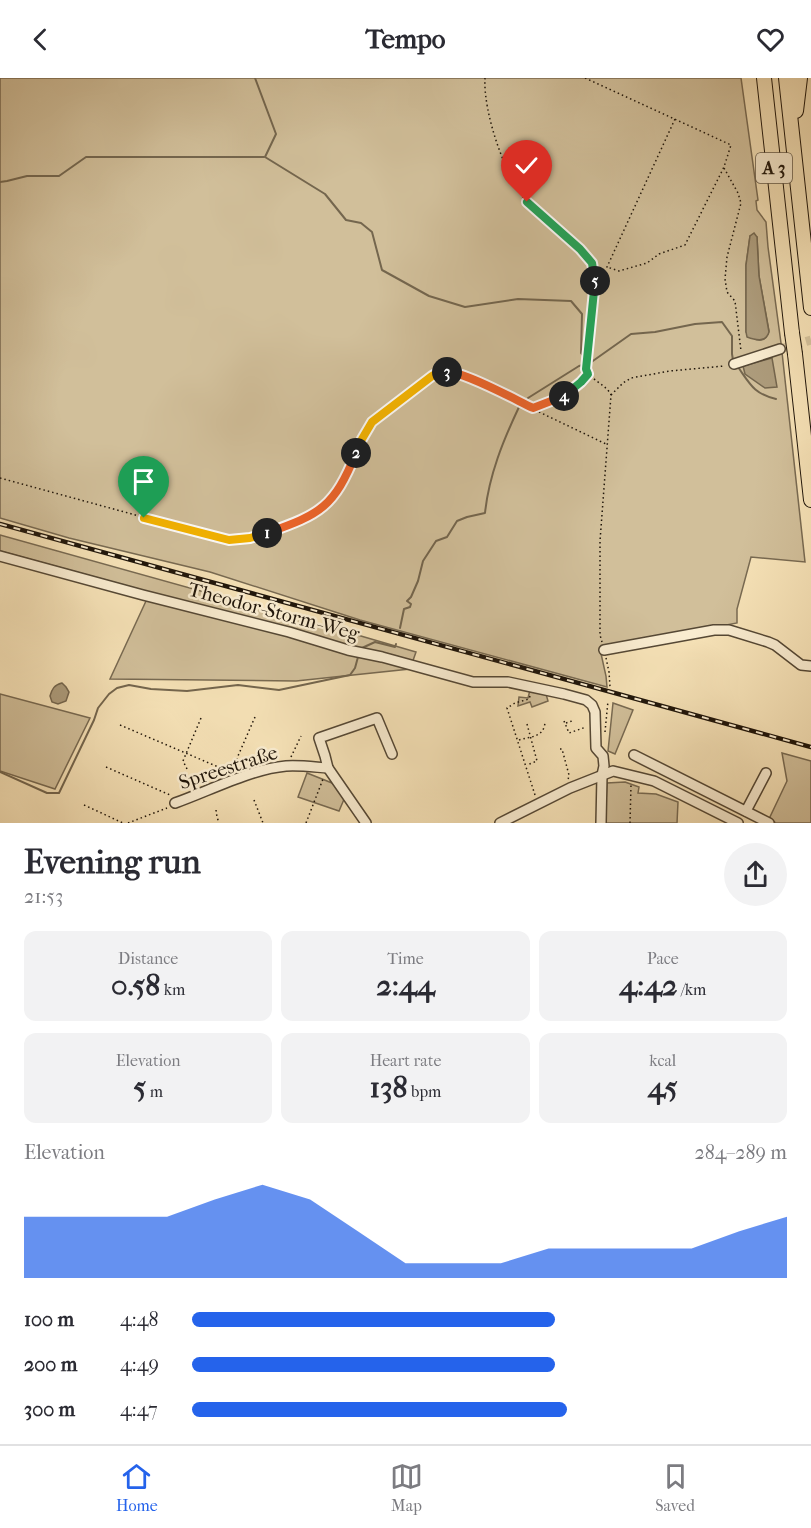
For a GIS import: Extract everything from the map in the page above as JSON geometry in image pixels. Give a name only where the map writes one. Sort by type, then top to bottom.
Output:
[{"type":"highway","name":"A 3","points":[[786,78],[811,308]]},
{"type":"highway","points":[[796,174],[795,124],[800,78]]},
{"type":"highway","name":"A 3","points":[[764,79],[811,500]]},
{"type":"street","points":[[738,362],[780,349]]},
{"type":"street","name":"Theodor-Storm-Weg","points":[[0,556],[472,682],[507,682],[564,693],[586,700],[592,705],[596,724]]},
{"type":"street","points":[[604,650],[714,630],[729,630],[775,645],[801,664],[811,666]]},
{"type":"street","points":[[366,823],[328,768],[319,738],[377,718],[392,754]]},
{"type":"street","points":[[596,724],[596,748],[603,756],[604,766],[601,823]]},
{"type":"street","points":[[634,755],[769,823]]},
{"type":"street","name":"Spreestraße","points":[[175,800],[272,768],[287,766],[328,768]]},
{"type":"street","points":[[500,823],[570,788],[613,771],[654,781],[738,823]]},
{"type":"street","points":[[746,811],[766,772]]},
{"type":"path","points":[[485,78],[486,100],[492,127],[520,195],[580,249],[592,263],[595,291],[586,369],[588,374],[611,395]]},
{"type":"path","points":[[585,78],[731,145],[724,167],[685,245],[659,254],[640,266],[619,271],[606,267]]},
{"type":"path","points":[[595,276],[606,267],[675,119]]},
{"type":"path","points":[[600,635],[600,541],[611,395],[631,378],[738,362],[735,301],[727,292],[725,279],[727,258],[741,202],[724,167]]},
{"type":"path","points":[[0,477],[216,537],[229,540],[250,538],[295,523],[318,512],[332,500],[341,487],[372,422],[439,372],[452,372],[466,377],[606,444]]},
{"type":"path","points":[[533,408],[566,395],[588,374]]},
{"type":"path","points":[[604,650],[610,687]]},
{"type":"path","points":[[530,695],[529,699],[507,708],[538,804]]},
{"type":"path","points":[[515,703],[516,697]]},
{"type":"path","points":[[603,756],[608,701]]},
{"type":"path","points":[[120,725],[231,773],[255,717]]},
{"type":"path","points":[[187,770],[183,761],[201,718]]},
{"type":"path","points":[[572,721],[565,722],[569,733],[596,724]]},
{"type":"path","points":[[518,740],[540,734],[544,730],[545,723]]},
{"type":"path","points":[[526,765],[537,762],[527,724]]},
{"type":"path","points":[[287,766],[301,736]]},
{"type":"path","points":[[560,749],[562,749],[569,774],[567,779],[570,788]]},
{"type":"path","points":[[106,767],[175,800],[165,809],[128,823]]},
{"type":"path","points":[[306,823],[328,768]]},
{"type":"path","points":[[630,823],[631,784]]},
{"type":"path","points":[[254,800],[263,823]]},
{"type":"path","points":[[84,805],[123,823]]},
{"type":"path","points":[[216,810],[219,823]]},
{"type":"shaded area","points":[[0,78],[741,78],[758,200],[756,201],[757,210],[766,222],[805,562],[751,557],[737,609],[737,623],[600,649],[607,687],[360,620],[210,572],[69,538],[0,518]],"holes":[[[750,236],[757,237],[759,276],[769,331],[762,340],[746,332],[746,265]]]},
{"type":"shaded area","points":[[754,233],[757,237],[759,276],[769,332],[765,338],[760,340],[747,337],[746,332],[746,265],[750,236]]},
{"type":"shaded area","points":[[772,358],[777,387],[765,388],[745,374],[743,366]]},
{"type":"shaded area","points":[[0,535],[416,652],[410,669],[296,681],[110,679],[149,592],[0,551]]},
{"type":"shaded area","points":[[62,683],[69,692],[66,701],[58,704],[52,702],[50,696],[53,689]]},
{"type":"shaded area","points":[[530,690],[546,694],[548,701],[532,707],[530,702],[518,706],[519,697],[528,698]]},
{"type":"shaded area","points":[[0,694],[90,718],[55,789],[0,771]]},
{"type":"shaded area","points":[[613,703],[633,710],[615,754],[608,751]]},
{"type":"shaded area","points":[[782,753],[811,761],[811,823],[776,823],[769,819],[787,781]]},
{"type":"shaded area","points":[[307,773],[332,783],[345,797],[339,811],[298,797]]},
{"type":"shaded area","points":[[625,782],[639,787],[638,793],[656,794],[678,802],[677,823],[605,823],[607,783]]},
{"type":"waterway","points":[[255,78],[276,134],[265,157],[325,194],[346,220],[361,223],[372,232],[382,270],[429,296],[465,307],[518,299],[571,301],[582,314],[581,353],[590,363]]},
{"type":"waterway","points":[[0,182],[27,176],[59,176],[86,157],[264,157]]},
{"type":"waterway","points":[[528,398],[579,366],[590,363],[631,334],[722,322],[732,336],[733,360]]},
{"type":"waterway","points":[[738,367],[757,391],[776,399]]},
{"type":"waterway","points":[[400,628],[404,609],[410,607],[411,604],[407,601],[418,581],[423,561],[436,541],[447,537],[457,521],[485,513],[497,458],[519,407]]},
{"type":"waterway","points":[[362,648],[375,642],[395,647],[396,644]]},
{"type":"waterway","points":[[0,772],[47,793],[59,793],[98,708],[117,688],[129,685],[187,691],[238,685],[279,690],[350,675],[358,657]]},
{"type":"tunnel","points":[[780,349],[811,340]]},
{"type":"railway","points":[[0,524],[811,747]]},
{"type":"route","points":[[144,518],[229,540],[265,534],[318,512],[332,500],[341,487],[372,422],[439,372],[452,372],[466,377],[533,408],[566,395],[588,374],[586,369],[595,276],[592,263],[580,249],[527,202]]}]
